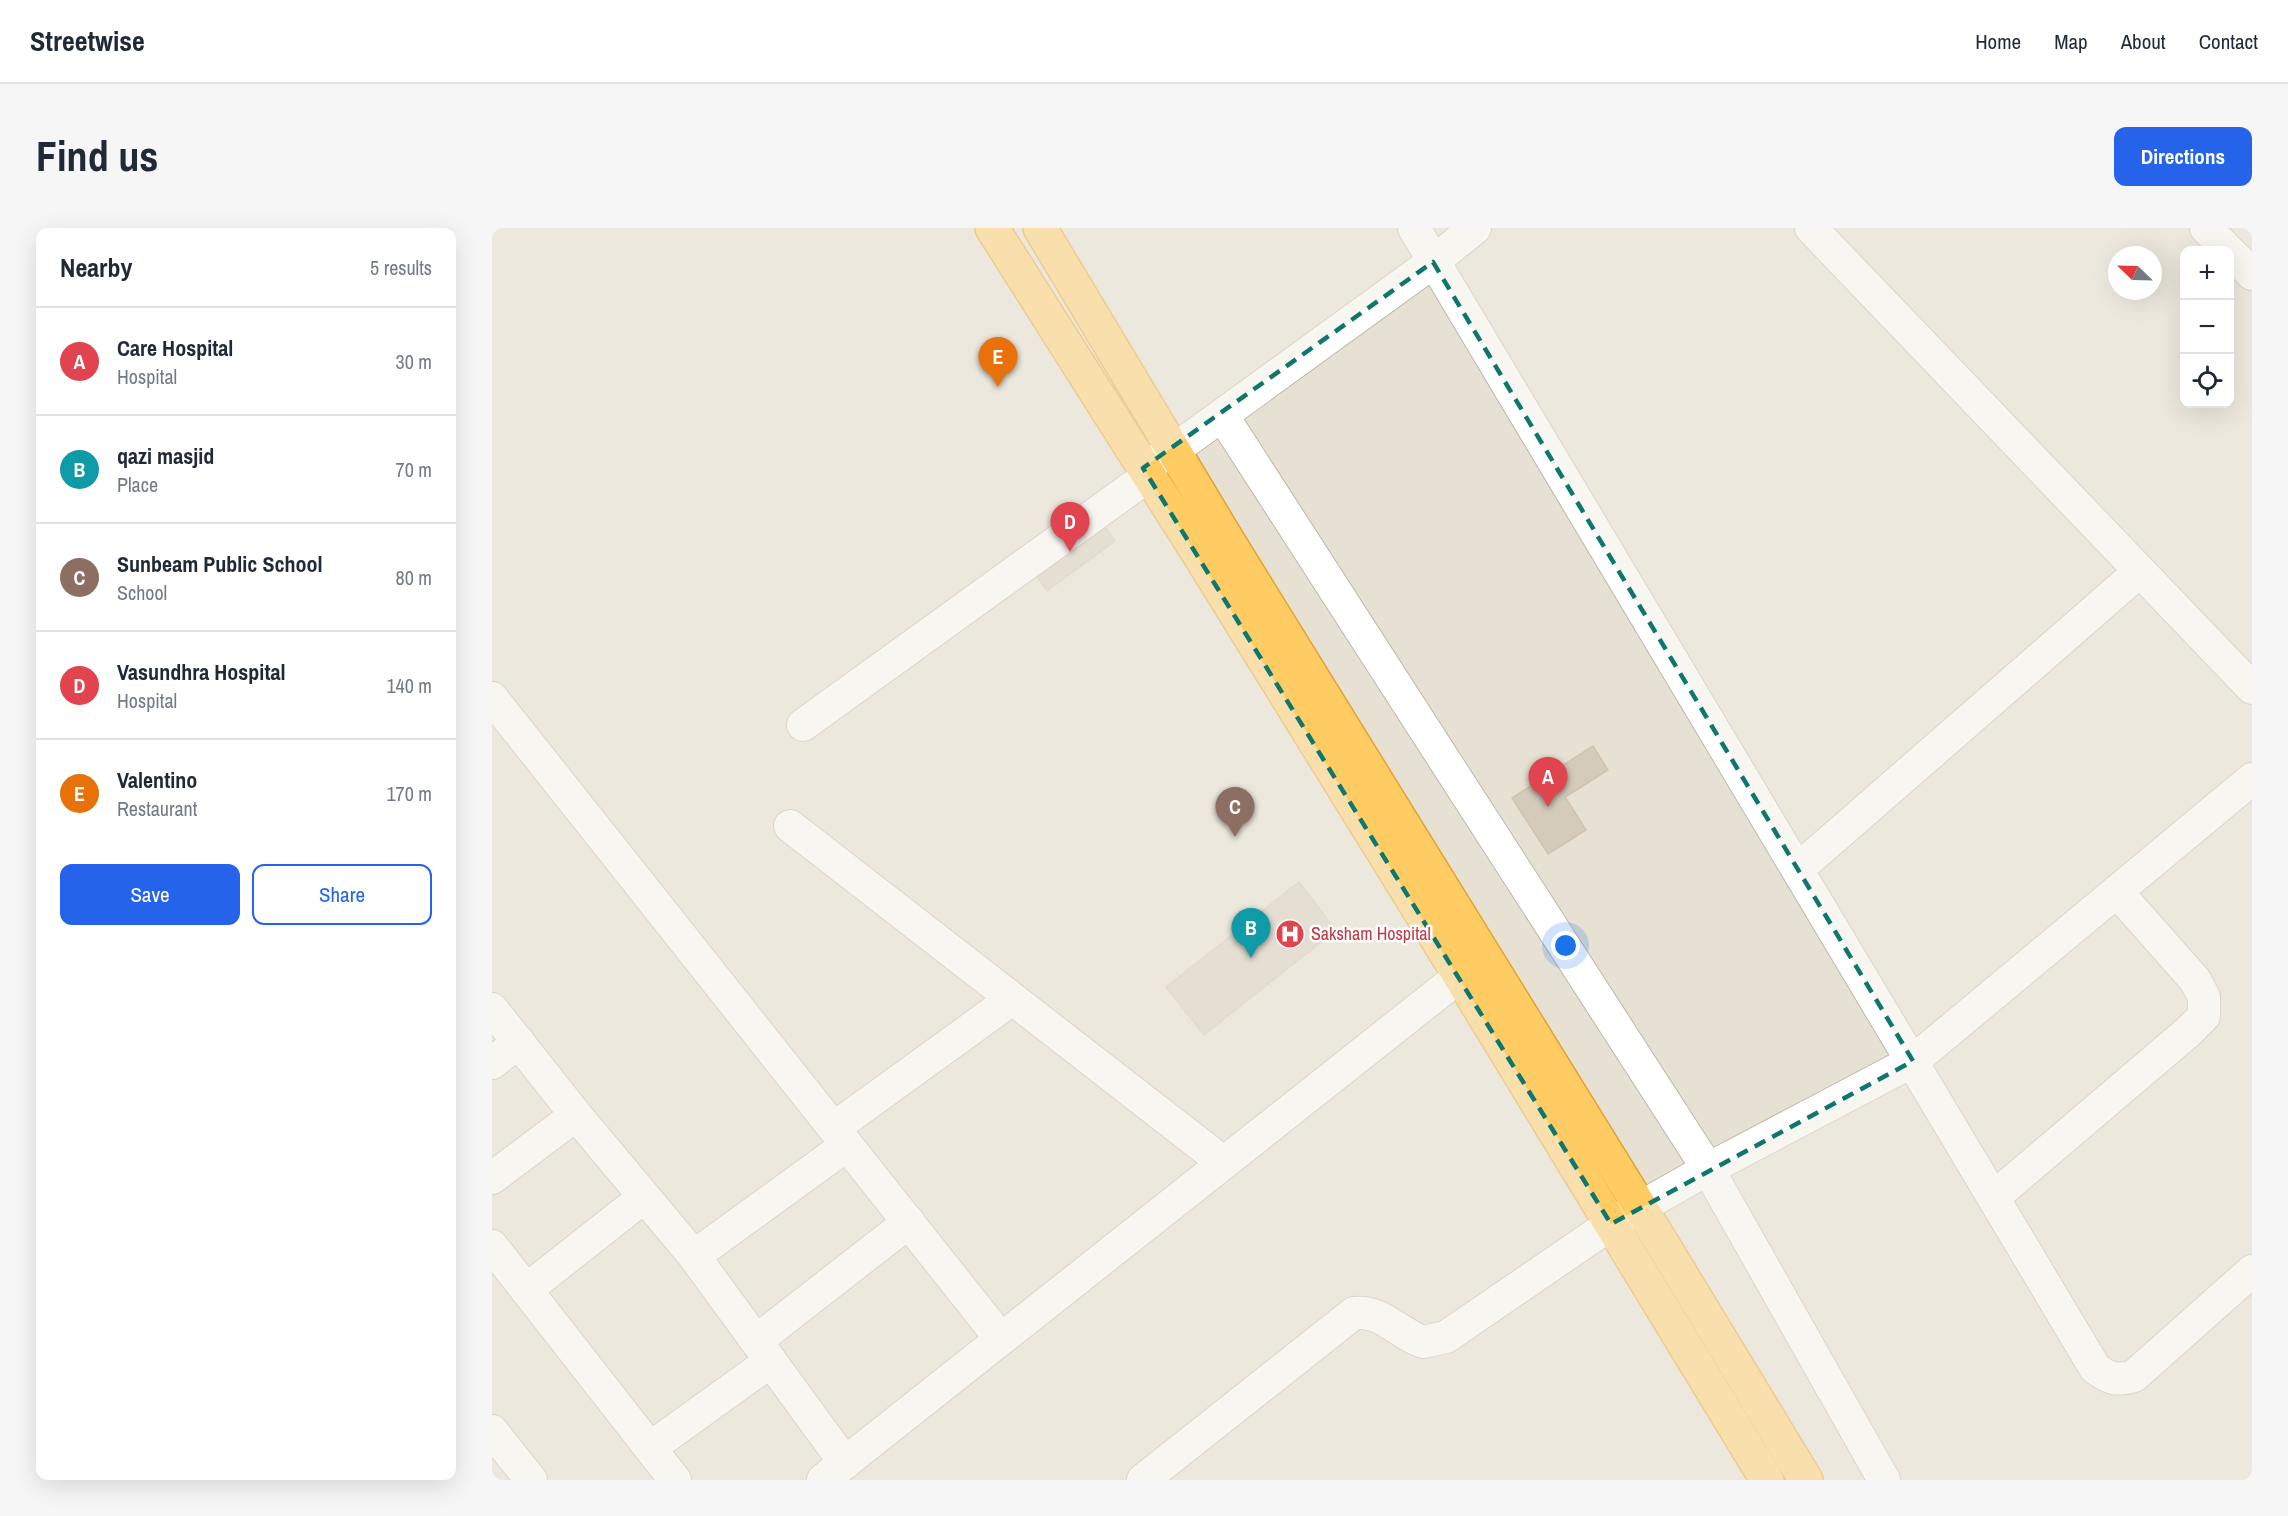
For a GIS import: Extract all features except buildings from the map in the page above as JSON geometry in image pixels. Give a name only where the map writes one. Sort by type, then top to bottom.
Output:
[{"type":"highway","points":[[992,228],[1461,976],[1767,1480]]},
{"type":"highway","points":[[1040,228],[1234,551],[1806,1480]]},
{"type":"street","points":[[1414,228],[2095,1368],[2119,1381],[2134,1376],[2252,1271]]},
{"type":"street","points":[[803,725],[1174,450],[1433,262],[1474,228]]},
{"type":"street","points":[[1811,228],[2252,688]]},
{"type":"street","points":[[2221,239],[2252,274]]},
{"type":"street","points":[[1222,415],[1708,1169],[1884,1480]]},
{"type":"street","points":[[1798,869],[2140,571]]},
{"type":"street","points":[[492,698],[1001,1339]]},
{"type":"street","points":[[1143,1480],[1354,1313],[1367,1312],[1379,1316],[1412,1338],[1423,1342],[1434,1342],[1446,1337],[1611,1224],[1708,1169],[1913,1061],[2118,893],[2252,779]]},
{"type":"street","points":[[790,826],[1224,1163]]},
{"type":"street","points":[[1994,1197],[2204,1016],[2204,997],[2195,980],[2118,893]]},
{"type":"street","points":[[492,1009],[576,1115],[694,1256],[763,1351],[834,1471],[1461,976]]},
{"type":"street","points":[[694,1256],[1012,999]]},
{"type":"street","points":[[492,1062],[519,1042]]},
{"type":"street","points":[[492,1178],[576,1115]]},
{"type":"street","points":[[526,1290],[645,1197]]},
{"type":"street","points":[[650,1448],[909,1222]]},
{"type":"street","points":[[492,1246],[675,1480]]},
{"type":"street","points":[[492,1431],[531,1480]]},
{"type":"highlighted area","points":[[1433,262],[1913,1061],[1611,1224],[1143,468]]},
{"type":"shaded area","points":[[492,228],[2252,228],[2252,1480],[492,1480]]},
{"type":"place","name":"Valentino","points":[[998,387]]},
{"type":"place","name":"Vasundhra Hospital","points":[[1070,552]]},
{"type":"place","name":"Care Hospital","points":[[1548,807]]},
{"type":"place","name":"Sunbeam Public School","points":[[1235,837]]},
{"type":"place","name":"Saksham Hospital","points":[[1290,934]]},
{"type":"place","name":"qazi masjid","points":[[1251,958]]}]
